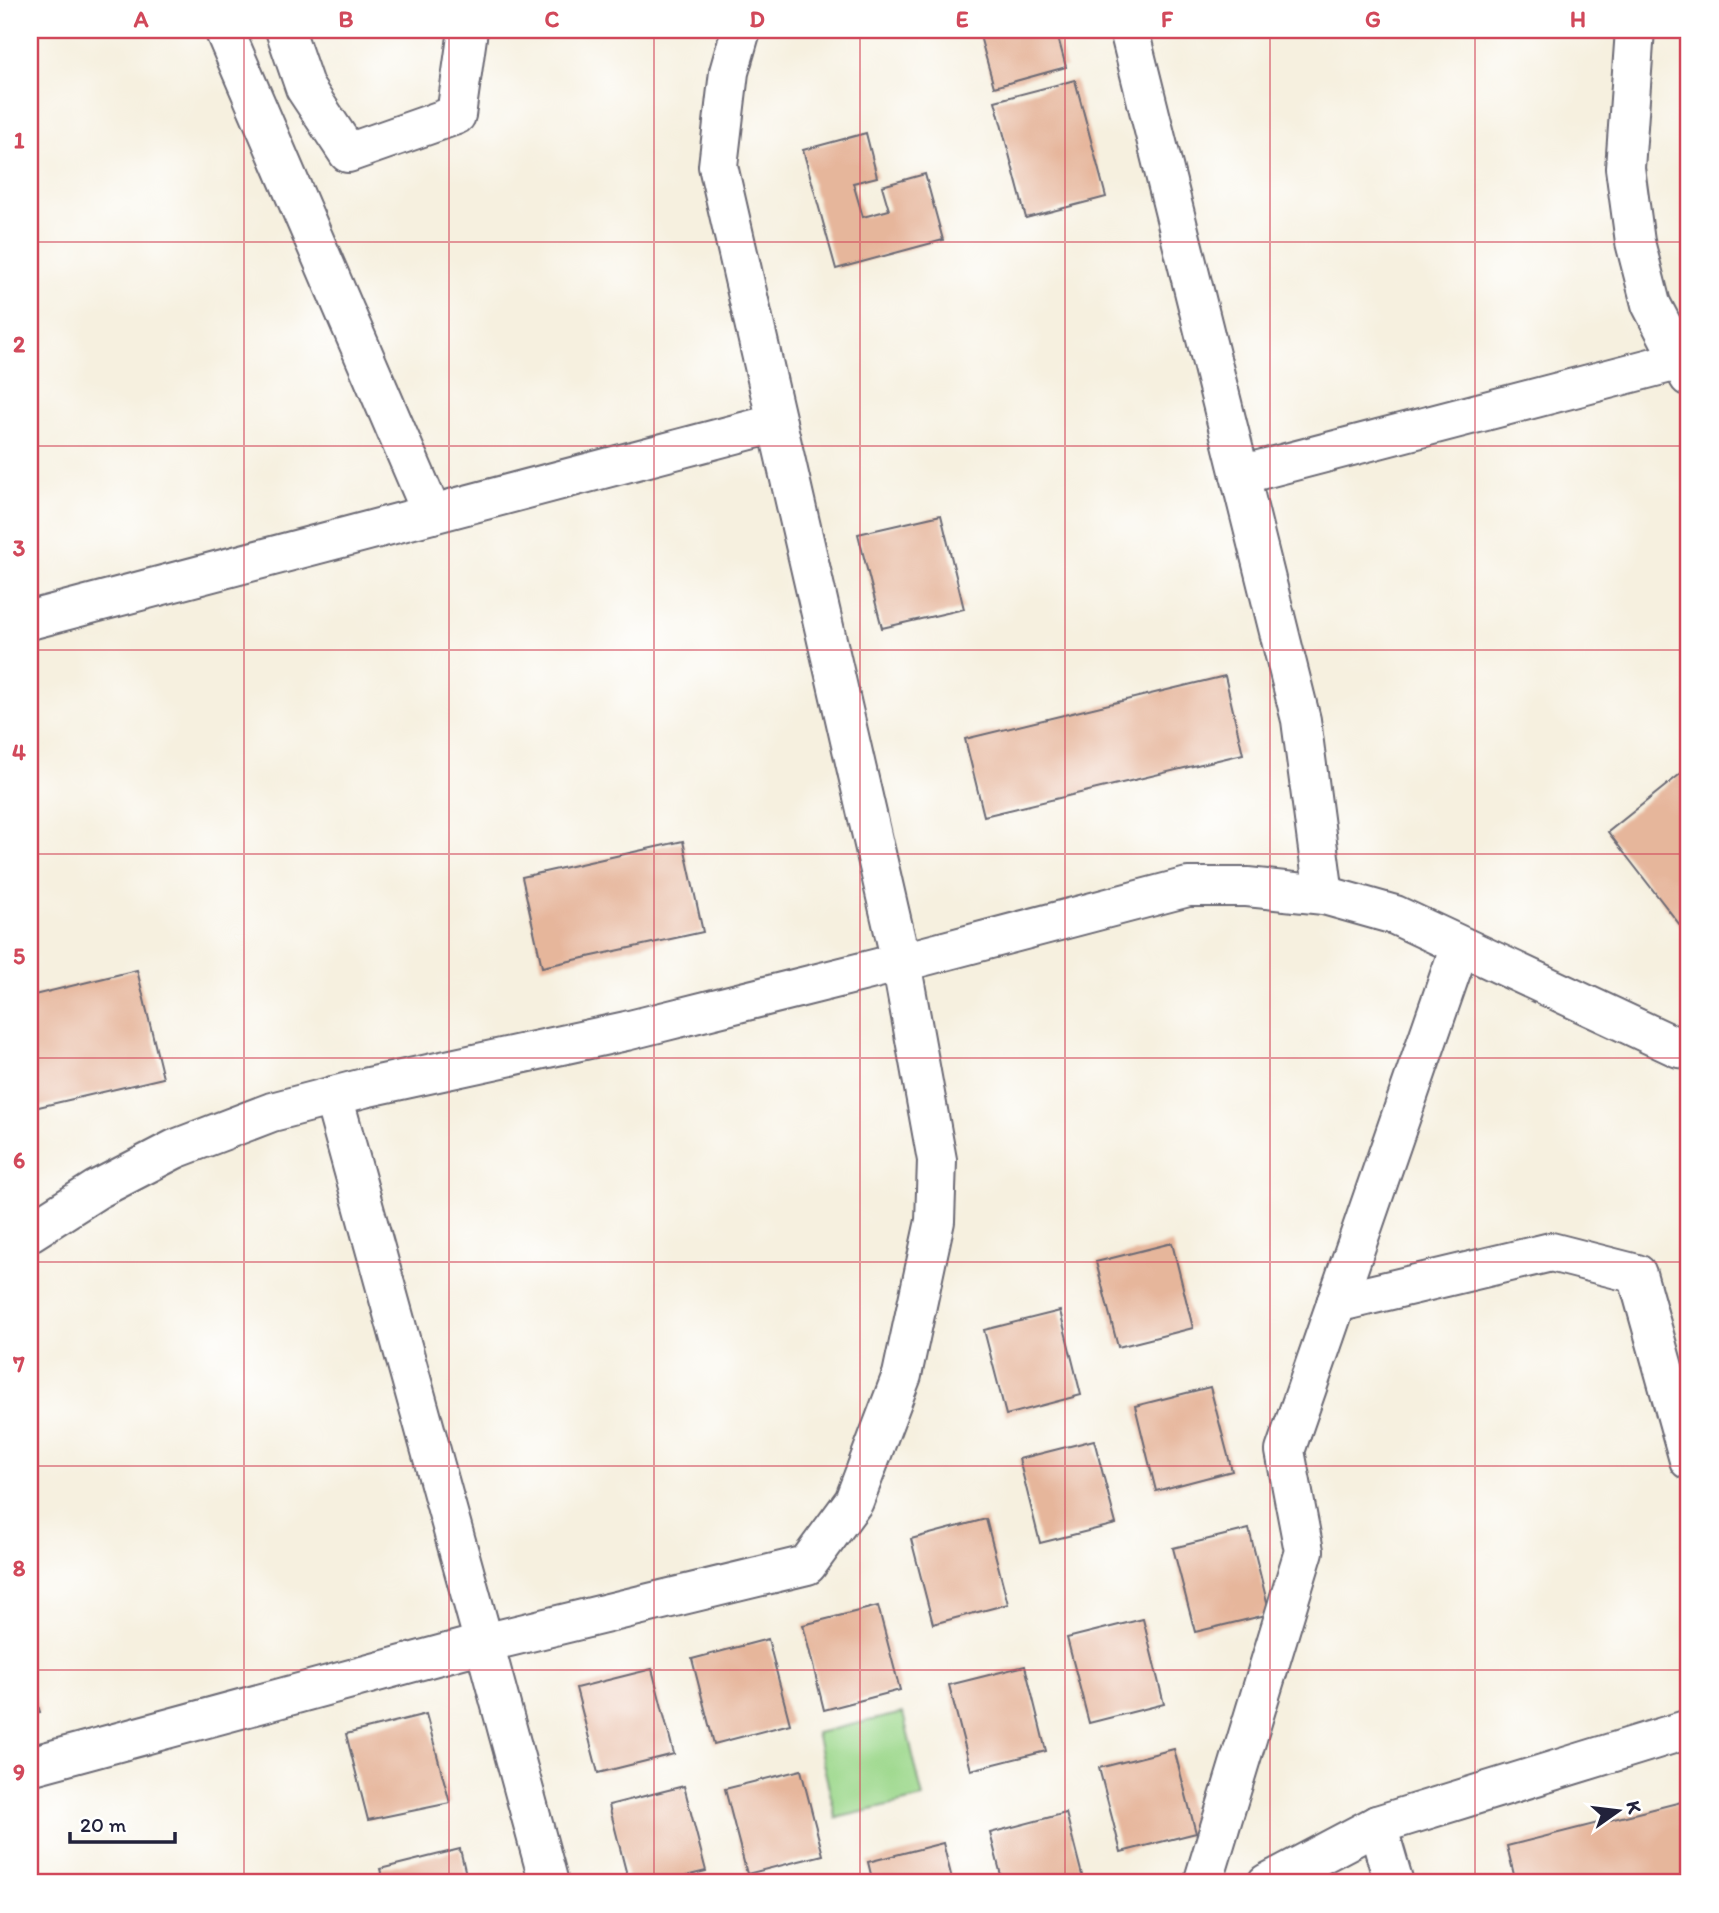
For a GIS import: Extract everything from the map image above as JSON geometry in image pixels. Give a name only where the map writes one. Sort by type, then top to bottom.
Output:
[{"type":"street","points":[[224,30],[432,514]]},
{"type":"street","points":[[285,30],[305,88],[348,153],[456,116],[468,30]]},
{"type":"street","points":[[30,1766],[484,1643],[807,1565],[854,1502],[902,1375],[935,1221],[937,1160],[901,962],[718,166],[729,72],[741,30]]},
{"type":"street","points":[[1129,30],[1301,720],[1324,895]]},
{"type":"street","points":[[1240,475],[1686,365],[1651,304],[1635,242],[1625,168],[1635,30]]},
{"type":"street","points":[[30,620],[777,423]]},
{"type":"street","points":[[30,1232],[96,1190],[175,1149],[272,1112],[626,1031],[1188,887],[1247,887],[1324,895],[1395,915],[1679,1048],[1689,1049]]},
{"type":"street","points":[[1203,1883],[1304,1551],[1285,1451],[1460,946]]},
{"type":"street","points":[[333,1096],[549,1883]]},
{"type":"street","points":[[1336,1303],[1551,1252],[1637,1274],[1689,1460]]},
{"type":"street","points":[[1267,1883],[1377,1825],[1689,1729]]},
{"type":"street","points":[[1377,1825],[1394,1883]]},
{"type":"green space","points":[[903,1713],[923,1798],[836,1818],[816,1733]]},
{"type":"building","points":[[1004,30],[1056,30],[1066,67],[994,87],[980,36]]},
{"type":"building","points":[[1075,80],[1106,197],[1026,218],[995,101]]},
{"type":"building","points":[[866,133],[877,177],[853,183],[863,217],[889,210],[882,186],[925,174],[943,240],[836,269],[803,150]]},
{"type":"building","points":[[941,515],[964,609],[882,628],[858,534]]},
{"type":"building","points":[[1225,676],[1243,754],[984,816],[965,739]]},
{"type":"building","points":[[1689,767],[1689,917],[1680,925],[1608,832]]},
{"type":"building","points":[[683,841],[703,932],[542,967],[522,877]]},
{"type":"building","points":[[137,970],[163,1078],[30,1109],[30,996]]},
{"type":"building","points":[[1172,1243],[1193,1328],[1118,1347],[1096,1262]]},
{"type":"building","points":[[1060,1311],[1081,1395],[1006,1415],[984,1330]]},
{"type":"building","points":[[1210,1387],[1232,1471],[1156,1491],[1135,1406]]},
{"type":"building","points":[[1094,1440],[1116,1524],[1040,1543],[1019,1459]]},
{"type":"building","points":[[986,1519],[1008,1604],[933,1624],[911,1539]]},
{"type":"building","points":[[1249,1529],[1270,1614],[1195,1632],[1173,1548]]},
{"type":"building","points":[[878,1606],[900,1690],[824,1710],[803,1625]]},
{"type":"building","points":[[1143,1619],[1164,1704],[1089,1723],[1067,1638]]},
{"type":"building","points":[[768,1639],[790,1724],[714,1744],[692,1659]]},
{"type":"building","points":[[1025,1666],[1046,1751],[971,1770],[949,1685]]},
{"type":"building","points":[[652,1669],[674,1754],[598,1773],[576,1688]]},
{"type":"building","points":[[30,1680],[40,1712],[30,1715]]},
{"type":"building","points":[[426,1714],[450,1803],[368,1820],[346,1734]]},
{"type":"building","points":[[1174,1749],[1196,1833],[1121,1852],[1099,1768]]},
{"type":"building","points":[[801,1770],[823,1855],[747,1874],[725,1789]]},
{"type":"building","points":[[684,1786],[706,1871],[657,1883],[629,1883],[609,1805]]},
{"type":"building","points":[[1689,1800],[1689,1881],[1516,1883],[1507,1846]]},
{"type":"building","points":[[1066,1813],[1084,1883],[1003,1883],[990,1833]]},
{"type":"building","points":[[943,1843],[953,1883],[873,1883],[868,1862]]},
{"type":"building","points":[[460,1849],[468,1883],[384,1883],[380,1869]]}]
